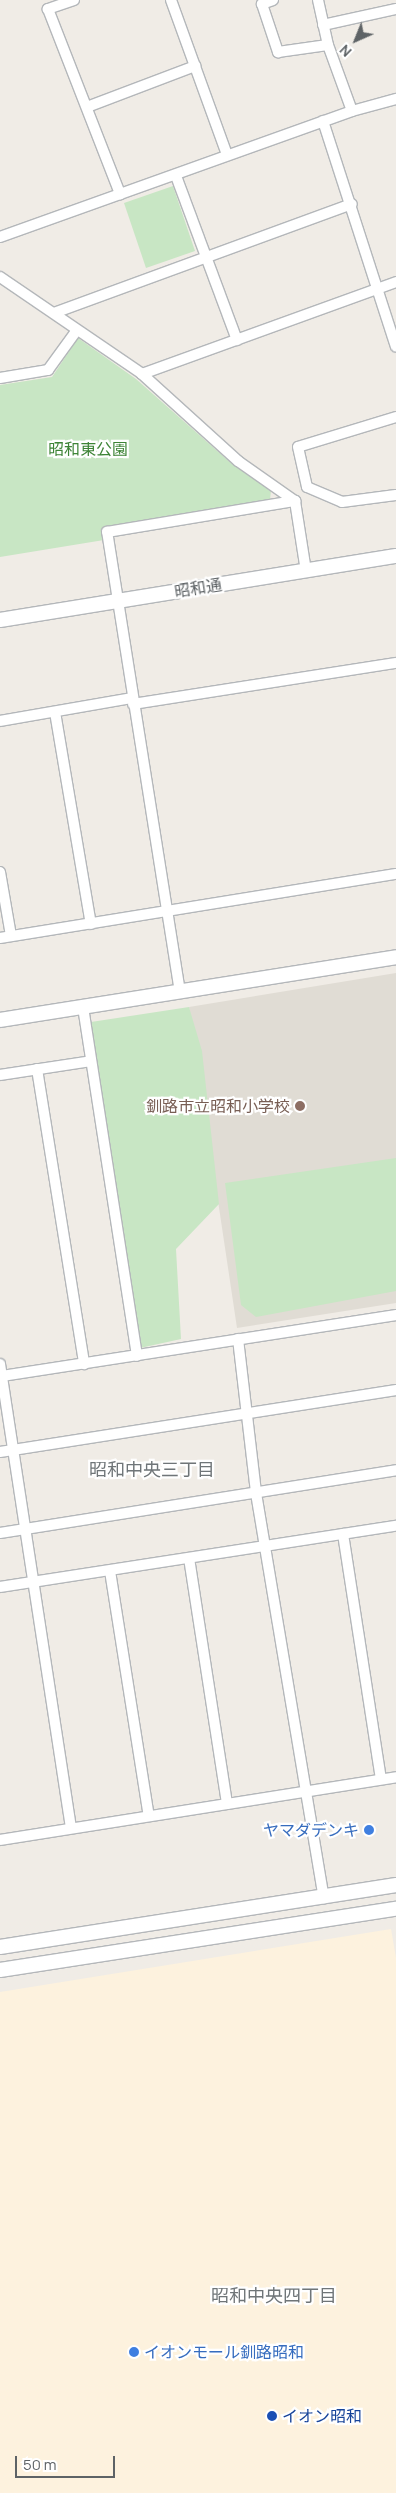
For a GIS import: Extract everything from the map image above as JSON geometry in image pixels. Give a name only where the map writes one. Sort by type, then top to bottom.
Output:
[{"type":"street","points":[[74,0],[48,9],[120,194]]},
{"type":"street","points":[[171,0],[227,155]]},
{"type":"street","points":[[273,0],[262,4],[278,52],[328,45]]},
{"type":"street","points":[[318,0],[328,45],[352,111]]},
{"type":"street","points":[[323,25],[396,9]]},
{"type":"street","points":[[87,108],[194,66]]},
{"type":"street","points":[[0,237],[176,176],[227,155],[323,121],[396,99]]},
{"type":"street","points":[[323,121],[352,204],[396,347]]},
{"type":"street","points":[[176,176],[237,340]]},
{"type":"street","points":[[54,313],[352,204]]},
{"type":"street","points":[[0,277],[142,374],[238,461],[295,501],[306,571]]},
{"type":"street","points":[[142,374],[396,282]]},
{"type":"street","points":[[0,378],[48,370],[77,330]]},
{"type":"street","points":[[396,417],[298,447],[308,487],[342,502],[396,495]]},
{"type":"street","points":[[180,992],[116,602],[107,532],[295,501]]},
{"type":"street","name":"昭和通","points":[[0,620],[396,556]]},
{"type":"street","points":[[0,721],[396,663]]},
{"type":"street","points":[[56,712],[91,924]]},
{"type":"street","points":[[0,872],[5,937],[396,874]]},
{"type":"street","points":[[0,1020],[396,957]]},
{"type":"street","points":[[83,1007],[137,1356]]},
{"type":"street","points":[[0,1075],[91,1061]]},
{"type":"street","points":[[37,1069],[84,1364]]},
{"type":"street","points":[[2,1376],[396,1315]]},
{"type":"street","points":[[238,1339],[256,1493],[324,1898]]},
{"type":"street","points":[[0,1364],[71,1828]]},
{"type":"street","points":[[0,1452],[396,1390]]},
{"type":"street","points":[[0,1533],[396,1470]]},
{"type":"street","points":[[0,1587],[396,1526]]},
{"type":"street","points":[[342,1534],[381,1779]]},
{"type":"street","points":[[189,1558],[227,1804]]},
{"type":"street","points":[[110,1571],[149,1816]]},
{"type":"street","points":[[0,1840],[396,1777]]},
{"type":"street","points":[[0,1948],[324,1898],[396,1885]]},
{"type":"street","points":[[0,1970],[396,1909]]},
{"type":"shaded area","name":"釧路市立昭和小学校","points":[[396,973],[396,1303],[237,1328],[189,1007]]},
{"type":"shaded area","points":[[391,1929],[396,1958],[396,2493],[0,2493],[0,1992]]},
{"type":"green space","points":[[173,186],[195,251],[146,268],[124,203]]},
{"type":"green space","name":"昭和東公園","points":[[78,338],[136,379],[232,464],[271,490],[270,500],[103,528],[104,540],[0,557],[0,385],[52,377]]},
{"type":"green space","points":[[189,1007],[202,1051],[219,1204],[176,1249],[181,1339],[140,1348],[91,1022]]},
{"type":"green space","points":[[396,1158],[396,1291],[256,1317],[241,1305],[225,1183]]},
{"type":"place","name":"釧路市立昭和小学校","points":[[300,1106]]},
{"type":"place","name":"ヤマダデンキ","points":[[369,1830]]},
{"type":"place","name":"イオンモール釧路昭和","points":[[134,2352]]},
{"type":"place","name":"イオン昭和","points":[[272,2416]]},
{"type":"district","name":"昭和中央三丁目","points":[[152,1469]]},
{"type":"district","name":"昭和中央四丁目","points":[[274,2295]]}]
